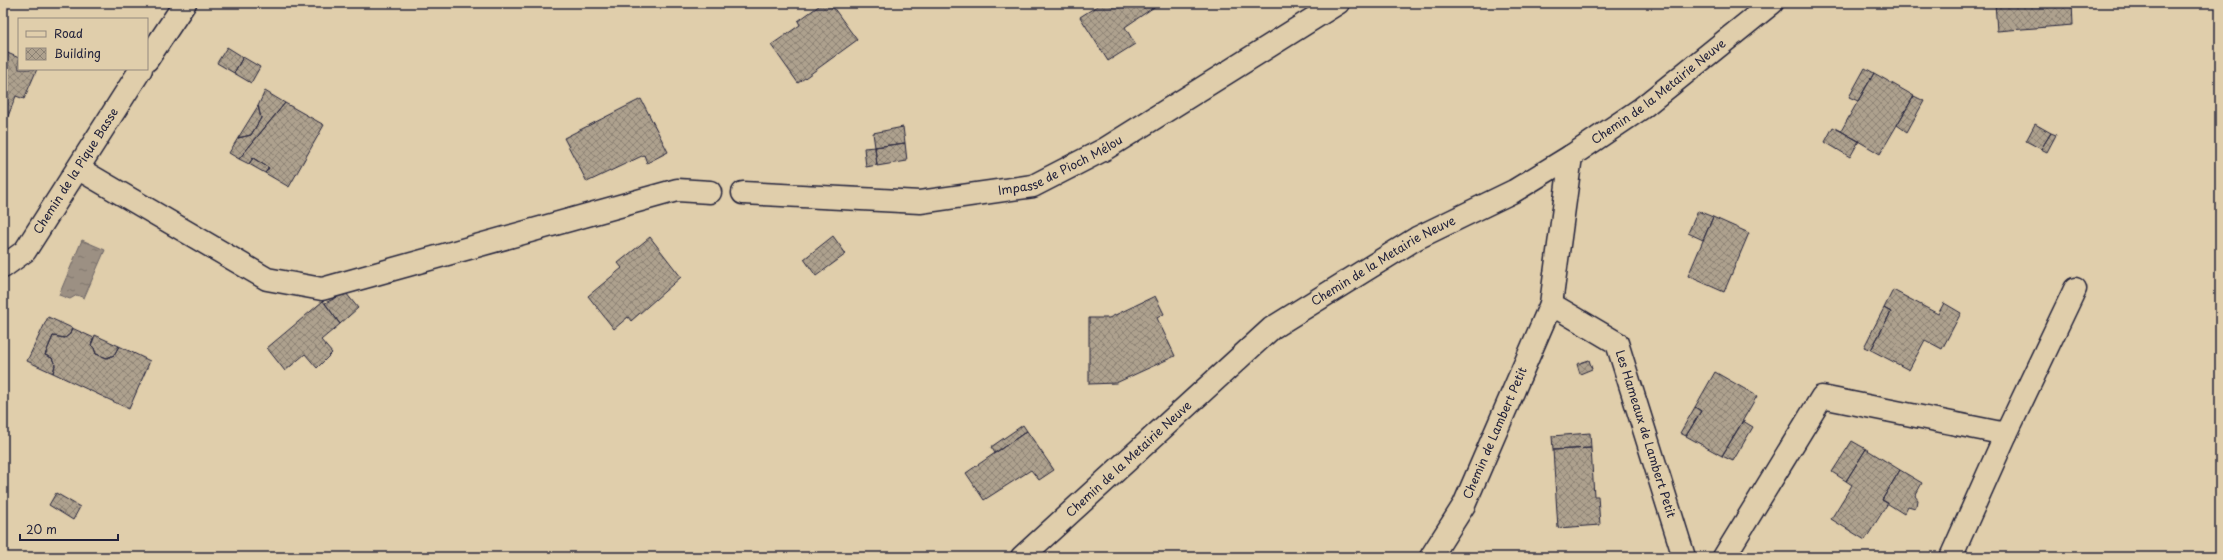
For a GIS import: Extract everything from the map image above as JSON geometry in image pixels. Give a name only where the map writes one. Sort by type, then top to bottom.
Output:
[{"type":"street","points":[[148,58],[185,3]]},
{"type":"street","name":"Impasse de Pioch Mélou","points":[[743,193],[920,202],[1033,186],[1105,149],[1338,3]]},
{"type":"street","name":"Chemin de la Metairie Neuve","points":[[1022,557],[1272,328],[1417,238],[1514,191],[1572,156],[1642,108],[1772,3]]},
{"type":"street","name":"Chemin de la Pique Basse","points":[[3,267],[25,251],[79,170],[140,70]]},
{"type":"street","points":[[1551,304],[1572,156]]},
{"type":"street","points":[[79,170],[267,279],[322,289],[677,190],[710,192]]},
{"type":"street","points":[[1951,557],[2006,434],[2075,289]]},
{"type":"street","name":"Chemin de Lambert Petit","points":[[1431,557],[1464,505],[1551,304]]},
{"type":"street","name":"Les Hameaux de Lambert Petit","points":[[1551,304],[1617,343],[1684,557]]},
{"type":"street","points":[[1724,557],[1822,396],[2006,434]]},
{"type":"water","points":[[82,240],[105,250],[84,298],[77,295],[70,299],[59,295]]},
{"type":"building","points":[[823,3],[830,3],[857,40],[798,83],[771,45],[800,25],[798,21]]},
{"type":"building","points":[[1102,3],[1160,3],[1125,27],[1135,44],[1108,61],[1080,17]]},
{"type":"building","points":[[1995,3],[2072,3],[2073,25],[1997,31]]},
{"type":"building","points":[[227,47],[243,57],[234,73],[217,63]]},
{"type":"building","points":[[3,51],[18,58],[18,70],[37,70],[24,99],[16,96],[3,129]]},
{"type":"building","points":[[243,57],[260,67],[251,83],[234,73]]},
{"type":"building","points":[[1865,68],[1874,73],[1858,101],[1849,97]]},
{"type":"building","points":[[1874,73],[1914,96],[1880,154],[1841,131]]},
{"type":"building","points":[[265,91],[285,103],[239,159],[229,153],[238,138],[251,135],[261,118],[258,106]]},
{"type":"building","points":[[1914,96],[1924,101],[1907,132],[1897,125]]},
{"type":"building","points":[[641,99],[668,152],[647,163],[644,155],[587,182],[564,138]]},
{"type":"building","points":[[285,103],[324,125],[289,187],[265,173],[269,168],[253,158],[249,164],[239,159]]},
{"type":"building","points":[[258,106],[261,118],[251,135],[238,138]]},
{"type":"building","points":[[2035,124],[2051,133],[2041,149],[2026,141]]},
{"type":"building","points":[[903,127],[905,143],[875,147],[873,133]]},
{"type":"building","points":[[1833,127],[1859,141],[1850,157],[1825,142]]},
{"type":"building","points":[[2051,133],[2056,135],[2047,152],[2041,149]]},
{"type":"building","points":[[905,143],[907,161],[877,166],[875,147]]},
{"type":"building","points":[[875,147],[877,165],[866,167],[864,148]]},
{"type":"building","points":[[253,158],[269,168],[265,173],[249,164]]},
{"type":"building","points":[[1698,211],[1713,217],[1703,240],[1688,233]]},
{"type":"building","points":[[1713,217],[1749,233],[1724,292],[1688,276]]},
{"type":"building","points":[[833,236],[846,254],[816,276],[804,259]]},
{"type":"building","points":[[650,237],[681,277],[631,321],[628,317],[614,329],[588,296],[622,268],[618,263]]},
{"type":"building","points":[[1893,290],[1938,314],[1944,303],[1961,313],[1942,349],[1925,340],[1909,370],[1871,350],[1891,312],[1884,308]]},
{"type":"building","points":[[346,293],[358,308],[340,324],[325,303]]},
{"type":"building","points":[[1155,296],[1164,314],[1157,318],[1175,356],[1116,383],[1089,384],[1089,318],[1109,318]]},
{"type":"building","points":[[323,301],[340,324],[321,340],[332,353],[317,368],[305,354],[285,371],[267,348]]},
{"type":"building","points":[[1884,308],[1891,312],[1871,350],[1864,347]]},
{"type":"building","points":[[48,317],[72,328],[70,334],[65,338],[53,336],[45,355],[52,358],[55,365],[53,373],[27,361]]},
{"type":"building","points":[[72,328],[94,338],[91,345],[96,354],[107,358],[114,355],[119,346],[150,361],[129,409],[53,373],[55,365],[52,358],[45,355],[53,336],[65,338],[70,334]]},
{"type":"building","points":[[95,335],[119,346],[114,355],[107,358],[96,354],[91,345]]},
{"type":"building","points":[[1589,360],[1592,369],[1580,374],[1577,364]]},
{"type":"building","points":[[1715,372],[1757,396],[1722,456],[1686,436],[1701,411],[1695,407]]},
{"type":"building","points":[[1695,407],[1701,411],[1686,436],[1680,433]]},
{"type":"building","points":[[1743,421],[1753,427],[1733,461],[1722,456]]},
{"type":"building","points":[[1023,425],[1027,431],[995,453],[991,447]]},
{"type":"building","points":[[1027,431],[1054,470],[1039,480],[1031,470],[984,500],[966,473]]},
{"type":"building","points":[[1590,433],[1591,448],[1553,450],[1552,436]]},
{"type":"building","points":[[1852,441],[1866,449],[1846,481],[1832,472]]},
{"type":"building","points":[[1591,448],[1594,496],[1598,496],[1600,525],[1558,528],[1553,450]]},
{"type":"building","points":[[1866,449],[1900,470],[1882,500],[1888,503],[1865,540],[1831,519],[1852,485],[1846,481]]},
{"type":"building","points":[[1900,470],[1922,483],[1915,496],[1918,500],[1917,506],[1915,508],[1908,506],[1904,514],[1882,500]]},
{"type":"building","points":[[56,493],[80,507],[73,520],[49,505]]}]
